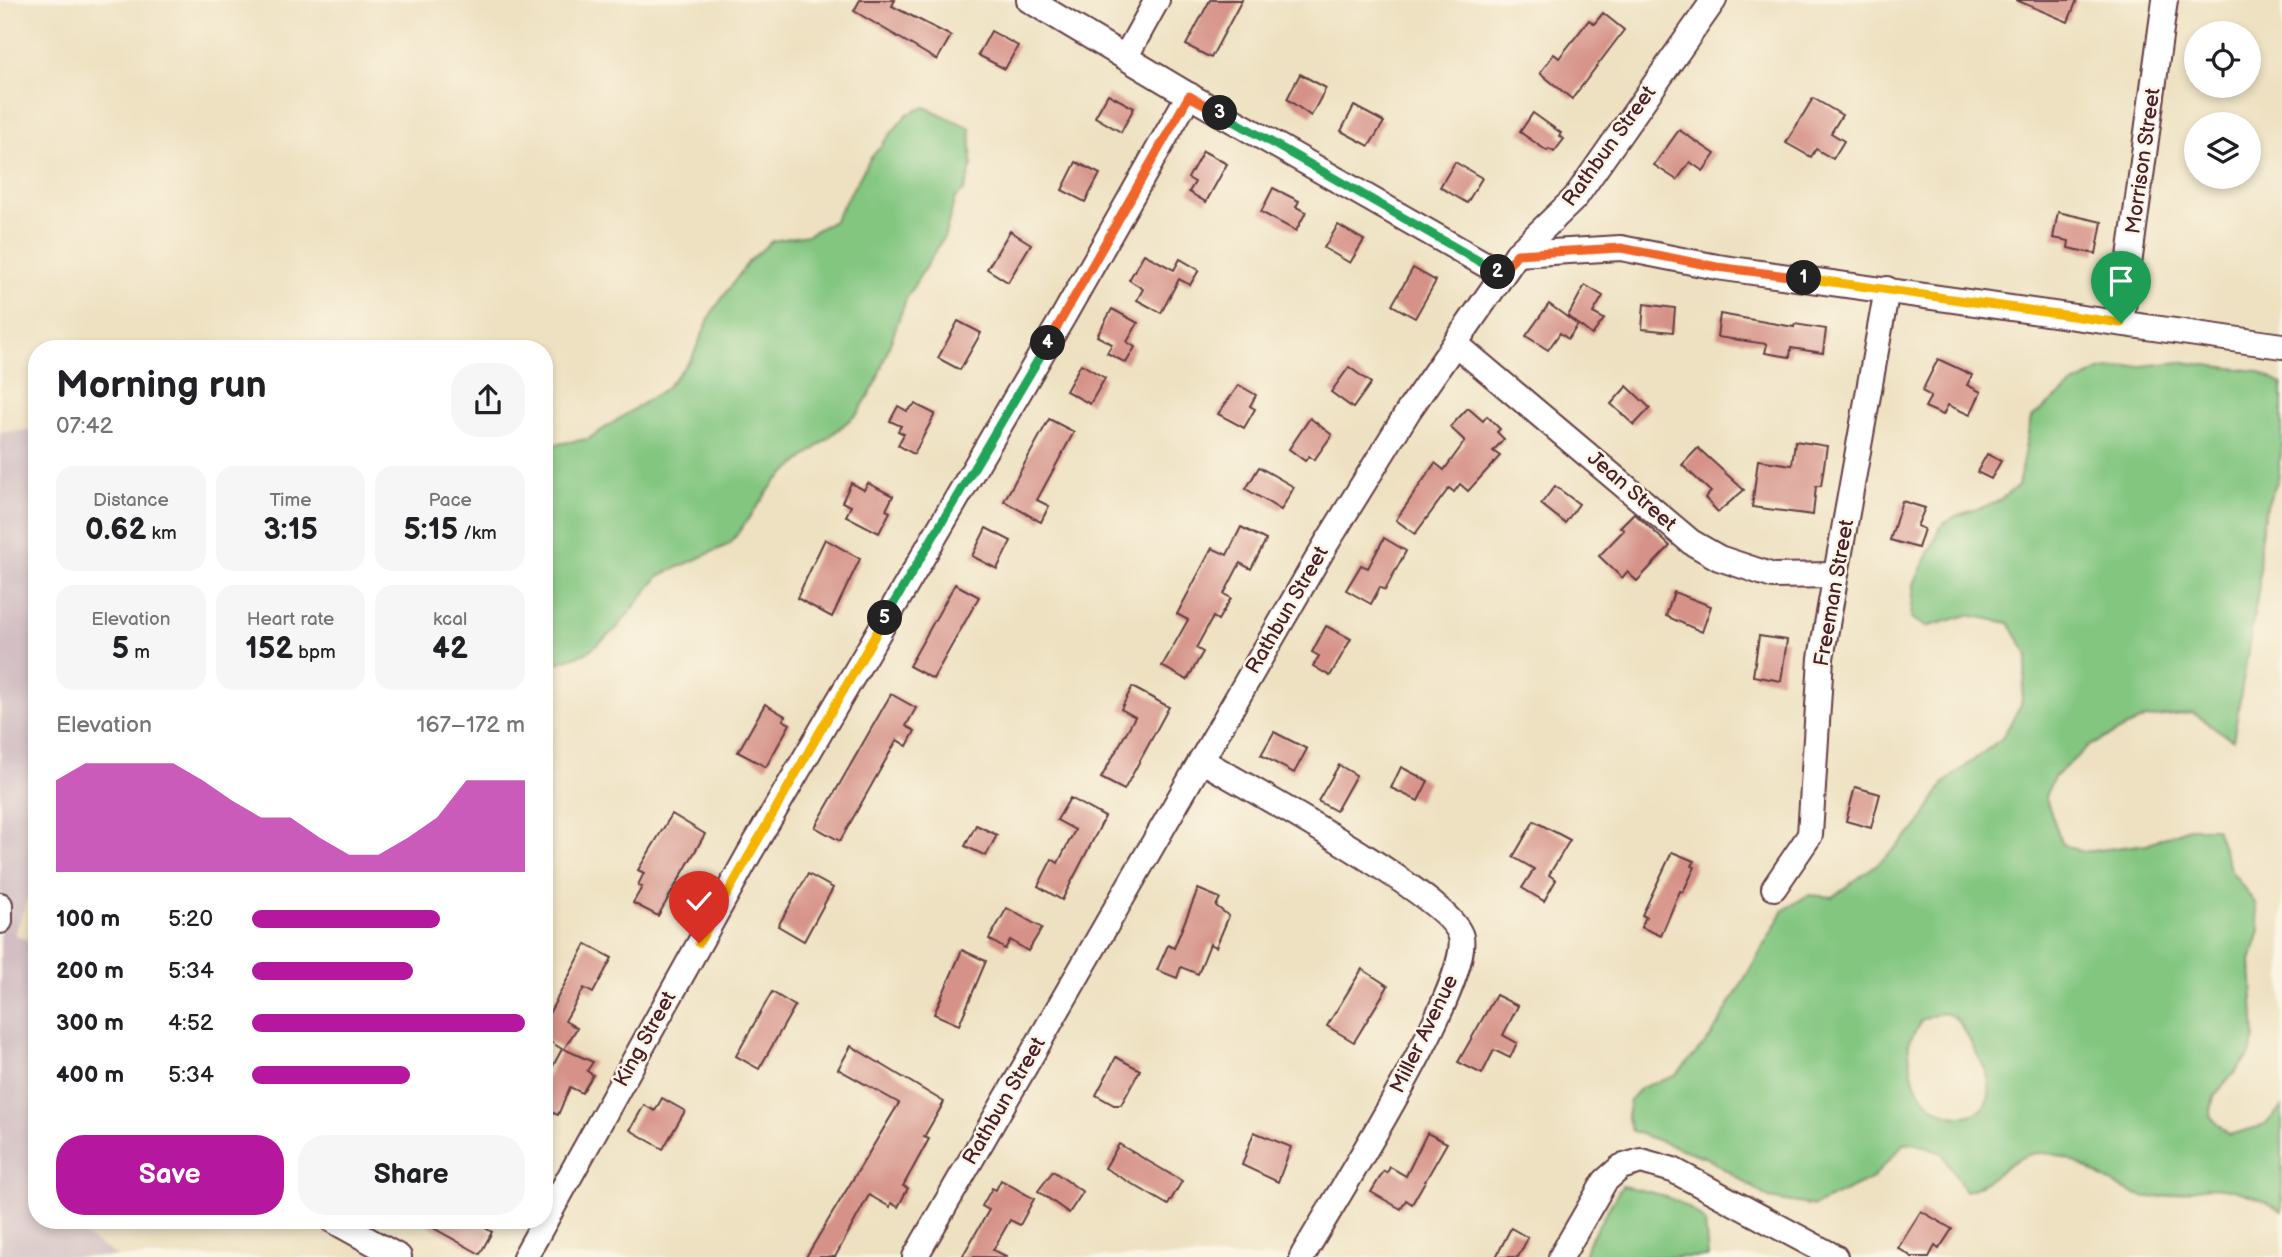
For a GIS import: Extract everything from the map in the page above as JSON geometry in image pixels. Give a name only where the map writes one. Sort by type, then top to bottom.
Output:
[{"type":"street","points":[[1029,0],[1189,96],[1502,274]]},
{"type":"street","points":[[1126,56],[1157,0]]},
{"type":"street","name":"Rathbun Street","points":[[915,1257],[1326,544],[1409,410],[1457,345],[1517,254],[1575,198],[1714,0]]},
{"type":"street","name":"Morrison Street","points":[[2121,323],[2165,0]]},
{"type":"street","name":"King Street","points":[[553,1207],[756,842],[1189,96]]},
{"type":"street","points":[[1517,254],[1621,248],[1717,267],[2282,346]]},
{"type":"street","name":"Freeman Street","points":[[1774,888],[1810,835],[1821,658],[1887,289]]},
{"type":"street","name":"Jean Street","points":[[1457,345],[1691,542],[1719,558],[1773,576],[1834,575]]},
{"type":"street","name":"Miller Avenue","points":[[1201,760],[1350,847],[1438,909],[1454,923],[1461,937],[1460,955],[1440,1010],[1301,1257]]},
{"type":"street","points":[[0,905],[0,921]]},
{"type":"street","points":[[1562,1257],[1605,1181],[1621,1167],[1641,1161],[1673,1170],[1835,1257]]},
{"type":"street","points":[[348,1229],[399,1257]]},
{"type":"street","name":"King Street","points":[[525,1257],[541,1229]]},
{"type":"shaded area","points":[[28,430],[28,897],[15,934],[28,940],[28,1229],[81,1229],[80,1233],[119,1257],[0,1257],[0,432]]},
{"type":"green space","points":[[925,107],[970,128],[972,165],[964,191],[955,198],[945,235],[907,297],[875,385],[858,413],[775,482],[730,544],[659,576],[615,630],[586,653],[559,662],[553,668],[553,445],[588,439],[666,388],[692,358],[711,314],[749,261],[772,241],[807,235],[834,221],[870,159],[907,114]]},
{"type":"green space","points":[[2181,362],[2257,371],[2282,384],[2282,444],[2278,479],[2265,510],[2260,543],[2259,586],[2233,740],[2193,713],[2145,718],[2089,746],[2054,777],[2045,796],[2062,844],[2083,852],[2147,844],[2189,828],[2216,828],[2231,871],[2255,903],[2260,930],[2251,961],[2255,1039],[2249,1056],[2214,1096],[2210,1116],[2229,1135],[2265,1125],[2282,1107],[2282,1211],[2254,1197],[2222,1188],[2201,1188],[2162,1197],[2146,1197],[2126,1191],[2066,1158],[2040,1153],[2009,1164],[1983,1184],[1965,1191],[1942,1153],[1914,1143],[1904,1144],[1873,1178],[1814,1206],[1769,1198],[1707,1158],[1632,1131],[1627,1116],[1630,1101],[1640,1088],[1675,1076],[1711,1037],[1784,910],[1808,895],[1833,897],[1885,858],[1919,825],[1944,783],[2002,738],[2021,705],[2028,655],[2009,623],[1968,615],[1926,627],[1911,618],[1914,584],[1942,525],[1956,516],[1995,503],[2018,486],[2031,418],[2075,383],[2102,370]],"holes":[[[1940,1013],[1956,1019],[1963,1028],[1988,1078],[1989,1096],[1982,1108],[1971,1115],[1957,1116],[1941,1111],[1927,1101],[1917,1086],[1911,1065],[1909,1044],[1921,1020]]]},
{"type":"green space","points":[[1622,1186],[1667,1197],[1696,1214],[1705,1222],[1708,1257],[1584,1257],[1588,1243]]},
{"type":"building","points":[[860,0],[895,0],[892,6],[951,36],[937,60],[854,11]]},
{"type":"building","points":[[1210,0],[1242,0],[1211,58],[1186,45]]},
{"type":"building","points":[[2016,0],[2077,0],[2068,22]]},
{"type":"building","points":[[1603,13],[1624,30],[1572,99],[1540,73],[1554,54],[1559,58],[1589,20],[1594,24]]},
{"type":"building","points":[[991,31],[1018,46],[1005,69],[978,55]]},
{"type":"building","points":[[1300,74],[1326,88],[1311,116],[1287,99]]},
{"type":"building","points":[[1108,94],[1134,108],[1121,132],[1095,117]]},
{"type":"building","points":[[1813,98],[1842,115],[1831,133],[1844,141],[1833,159],[1816,149],[1811,157],[1786,143]]},
{"type":"building","points":[[1354,106],[1384,122],[1369,146],[1341,131]]},
{"type":"building","points":[[1533,113],[1561,133],[1559,136],[1564,139],[1554,152],[1549,149],[1547,151],[1520,132]]},
{"type":"building","points":[[1679,130],[1715,154],[1703,171],[1690,162],[1677,180],[1654,165]]},
{"type":"building","points":[[1203,151],[1227,164],[1206,202],[1189,192],[1195,182],[1188,178]]},
{"type":"building","points":[[1076,162],[1100,174],[1085,202],[1062,190]]},
{"type":"building","points":[[1455,162],[1482,178],[1467,203],[1440,187]]},
{"type":"building","points":[[1273,188],[1299,201],[1296,207],[1306,212],[1296,231],[1261,212]]},
{"type":"building","points":[[2058,212],[2102,222],[2096,254],[2068,248],[2069,241],[2053,238]]},
{"type":"building","points":[[1338,225],[1364,240],[1350,263],[1324,248]]},
{"type":"building","points":[[1010,231],[1031,244],[1008,282],[987,269]]},
{"type":"building","points":[[1144,254],[1174,270],[1180,259],[1199,270],[1190,285],[1179,279],[1161,313],[1137,300],[1143,289],[1129,280]]},
{"type":"building","points":[[1413,268],[1436,281],[1415,318],[1392,305]]},
{"type":"building","points":[[1585,285],[1603,296],[1593,313],[1604,319],[1592,335],[1568,316]]},
{"type":"building","points":[[1549,304],[1578,325],[1568,339],[1560,333],[1548,350],[1526,336]]},
{"type":"building","points":[[1644,304],[1675,308],[1673,332],[1642,329]]},
{"type":"building","points":[[1112,309],[1138,323],[1127,342],[1135,347],[1126,363],[1107,353],[1112,344],[1097,336]]},
{"type":"building","points":[[1720,314],[1794,327],[1795,324],[1826,329],[1823,353],[1791,348],[1790,357],[1765,353],[1767,344],[1717,337]]},
{"type":"building","points":[[958,321],[981,333],[960,370],[938,358]]},
{"type":"building","points":[[1938,359],[1972,375],[1967,385],[1981,392],[1970,415],[1948,405],[1943,415],[1925,407],[1931,396],[1922,391]]},
{"type":"building","points":[[1081,364],[1105,378],[1090,404],[1066,391]]},
{"type":"building","points":[[1349,367],[1371,383],[1353,408],[1331,392]]},
{"type":"building","points":[[1239,385],[1256,395],[1250,406],[1255,409],[1244,428],[1218,414]]},
{"type":"building","points":[[1627,386],[1650,408],[1634,425],[1611,404]]},
{"type":"building","points":[[915,404],[935,414],[914,454],[898,445],[904,434],[898,431],[901,426],[890,421],[898,406],[907,411]]},
{"type":"building","points":[[1468,408],[1483,421],[1487,416],[1500,429],[1497,432],[1504,439],[1493,451],[1500,456],[1468,491],[1460,484],[1454,492],[1449,488],[1415,534],[1396,520],[1435,463],[1444,470],[1465,441],[1450,427]]},
{"type":"building","points":[[1310,418],[1332,435],[1314,460],[1309,456],[1305,461],[1289,449]]},
{"type":"building","points":[[1049,419],[1074,432],[1037,500],[1049,506],[1041,522],[1004,501]]},
{"type":"building","points":[[1795,441],[1827,446],[1821,486],[1816,486],[1813,515],[1752,507],[1758,460],[1792,465]]},
{"type":"building","points":[[1698,448],[1744,490],[1718,512],[1705,498],[1711,492],[1682,465]]},
{"type":"building","points":[[1987,454],[2001,461],[1991,479],[1977,472]]},
{"type":"building","points":[[1259,467],[1294,487],[1281,510],[1246,489]]},
{"type":"building","points":[[851,483],[864,490],[868,483],[893,496],[886,510],[890,512],[879,533],[846,516],[851,506],[842,502]]},
{"type":"building","points":[[1555,486],[1579,504],[1565,523],[1541,504]]},
{"type":"building","points":[[1902,501],[1925,508],[1917,526],[1924,529],[1918,548],[1890,540]]},
{"type":"building","points":[[1634,513],[1670,546],[1637,581],[1627,572],[1622,578],[1599,556],[1624,530],[1620,527]]},
{"type":"building","points":[[1241,527],[1266,540],[1251,569],[1240,563],[1224,594],[1231,598],[1218,620],[1213,617],[1196,648],[1203,652],[1187,680],[1162,666],[1188,620],[1177,614],[1212,548],[1227,555]]},
{"type":"building","points":[[986,528],[1011,541],[997,569],[972,556]]},
{"type":"building","points":[[1384,538],[1406,551],[1385,590],[1380,587],[1371,604],[1346,590],[1361,565],[1368,568]]},
{"type":"building","points":[[825,539],[860,559],[832,617],[797,598]]},
{"type":"building","points":[[955,584],[979,597],[933,679],[909,666]]},
{"type":"building","points":[[1674,592],[1711,606],[1702,632],[1666,616]]},
{"type":"building","points":[[1326,626],[1351,639],[1330,676],[1313,666],[1319,656],[1312,652]]},
{"type":"building","points":[[1759,636],[1787,640],[1781,681],[1753,676]]},
{"type":"building","points":[[1132,687],[1169,707],[1124,790],[1101,778],[1135,717],[1121,709]]},
{"type":"building","points":[[891,694],[916,708],[906,726],[915,731],[907,746],[897,740],[840,841],[815,827]]},
{"type":"building","points":[[765,704],[785,716],[783,720],[790,724],[766,767],[738,752]]},
{"type":"building","points":[[1274,732],[1307,749],[1294,773],[1261,755]]},
{"type":"building","points":[[1339,765],[1356,775],[1336,811],[1318,801]]},
{"type":"building","points":[[1401,767],[1428,781],[1418,801],[1391,788]]},
{"type":"building","points":[[1855,787],[1880,794],[1871,828],[1846,821]]},
{"type":"building","points":[[1070,798],[1105,817],[1062,900],[1038,886],[1052,859],[1058,863],[1075,830],[1057,820]]},
{"type":"building","points":[[672,814],[705,834],[658,916],[633,903],[642,887],[638,885],[644,873],[638,870]]},
{"type":"building","points":[[1534,821],[1570,840],[1549,875],[1556,880],[1544,901],[1522,888],[1534,869],[1513,857]]},
{"type":"building","points":[[976,825],[997,835],[986,856],[965,846]]},
{"type":"building","points":[[1672,852],[1694,861],[1692,866],[1695,867],[1683,892],[1680,891],[1661,936],[1641,927],[1646,917],[1642,915]]},
{"type":"building","points":[[808,874],[833,888],[804,941],[778,926]]},
{"type":"building","points":[[1198,889],[1220,898],[1216,906],[1229,916],[1216,947],[1210,944],[1198,974],[1181,967],[1177,978],[1157,970],[1168,945],[1174,948]]},
{"type":"building","points":[[1007,908],[1042,928],[1028,951],[1010,940],[1005,949],[989,939]]},
{"type":"building","points":[[586,944],[612,958],[593,993],[584,988],[565,1021],[577,1028],[564,1049],[593,1062],[587,1071],[593,1075],[582,1093],[570,1087],[558,1115],[553,1113],[553,1066],[562,1049],[553,1044],[553,1006]]},
{"type":"building","points":[[962,950],[986,961],[959,1025],[934,1014]]},
{"type":"building","points":[[1362,969],[1388,986],[1354,1042],[1327,1026]]},
{"type":"building","points":[[772,992],[795,1006],[759,1069],[736,1056]]},
{"type":"building","points":[[1496,995],[1518,1006],[1503,1035],[1517,1043],[1510,1058],[1494,1050],[1482,1074],[1458,1062]]},
{"type":"building","points":[[851,1046],[944,1102],[924,1137],[929,1139],[903,1186],[908,1188],[898,1207],[891,1203],[890,1207],[869,1195],[835,1257],[806,1257],[899,1103],[838,1069]]},
{"type":"building","points":[[1116,1057],[1140,1070],[1121,1105],[1114,1105],[1096,1095]]},
{"type":"building","points":[[662,1098],[685,1111],[663,1149],[630,1130],[644,1105],[655,1111]]},
{"type":"building","points":[[1254,1132],[1291,1147],[1278,1182],[1242,1165]]},
{"type":"building","points":[[1427,1133],[1447,1143],[1412,1204],[1406,1200],[1401,1209],[1371,1192],[1384,1171],[1387,1173],[1390,1167],[1406,1176]]},
{"type":"building","points":[[1119,1144],[1182,1181],[1168,1205],[1105,1168]]},
{"type":"building","points":[[1053,1171],[1083,1192],[1069,1213],[1038,1191]]},
{"type":"building","points":[[1001,1180],[1034,1199],[1020,1225],[1010,1220],[993,1250],[1008,1257],[962,1257],[989,1210],[982,1206],[992,1188],[996,1190]]},
{"type":"building","points":[[1921,1211],[1952,1229],[1939,1249],[1935,1246],[1929,1257],[1912,1257],[1898,1248]]},
{"type":"building","points":[[1511,1228],[1528,1238],[1518,1257],[1496,1257]]},
{"type":"building","points":[[435,1229],[487,1229],[492,1232],[480,1254]]},
{"type":"route","points":[[699,943],[1189,96],[1502,274],[1517,254],[1621,248],[1717,267],[2121,323]]}]
